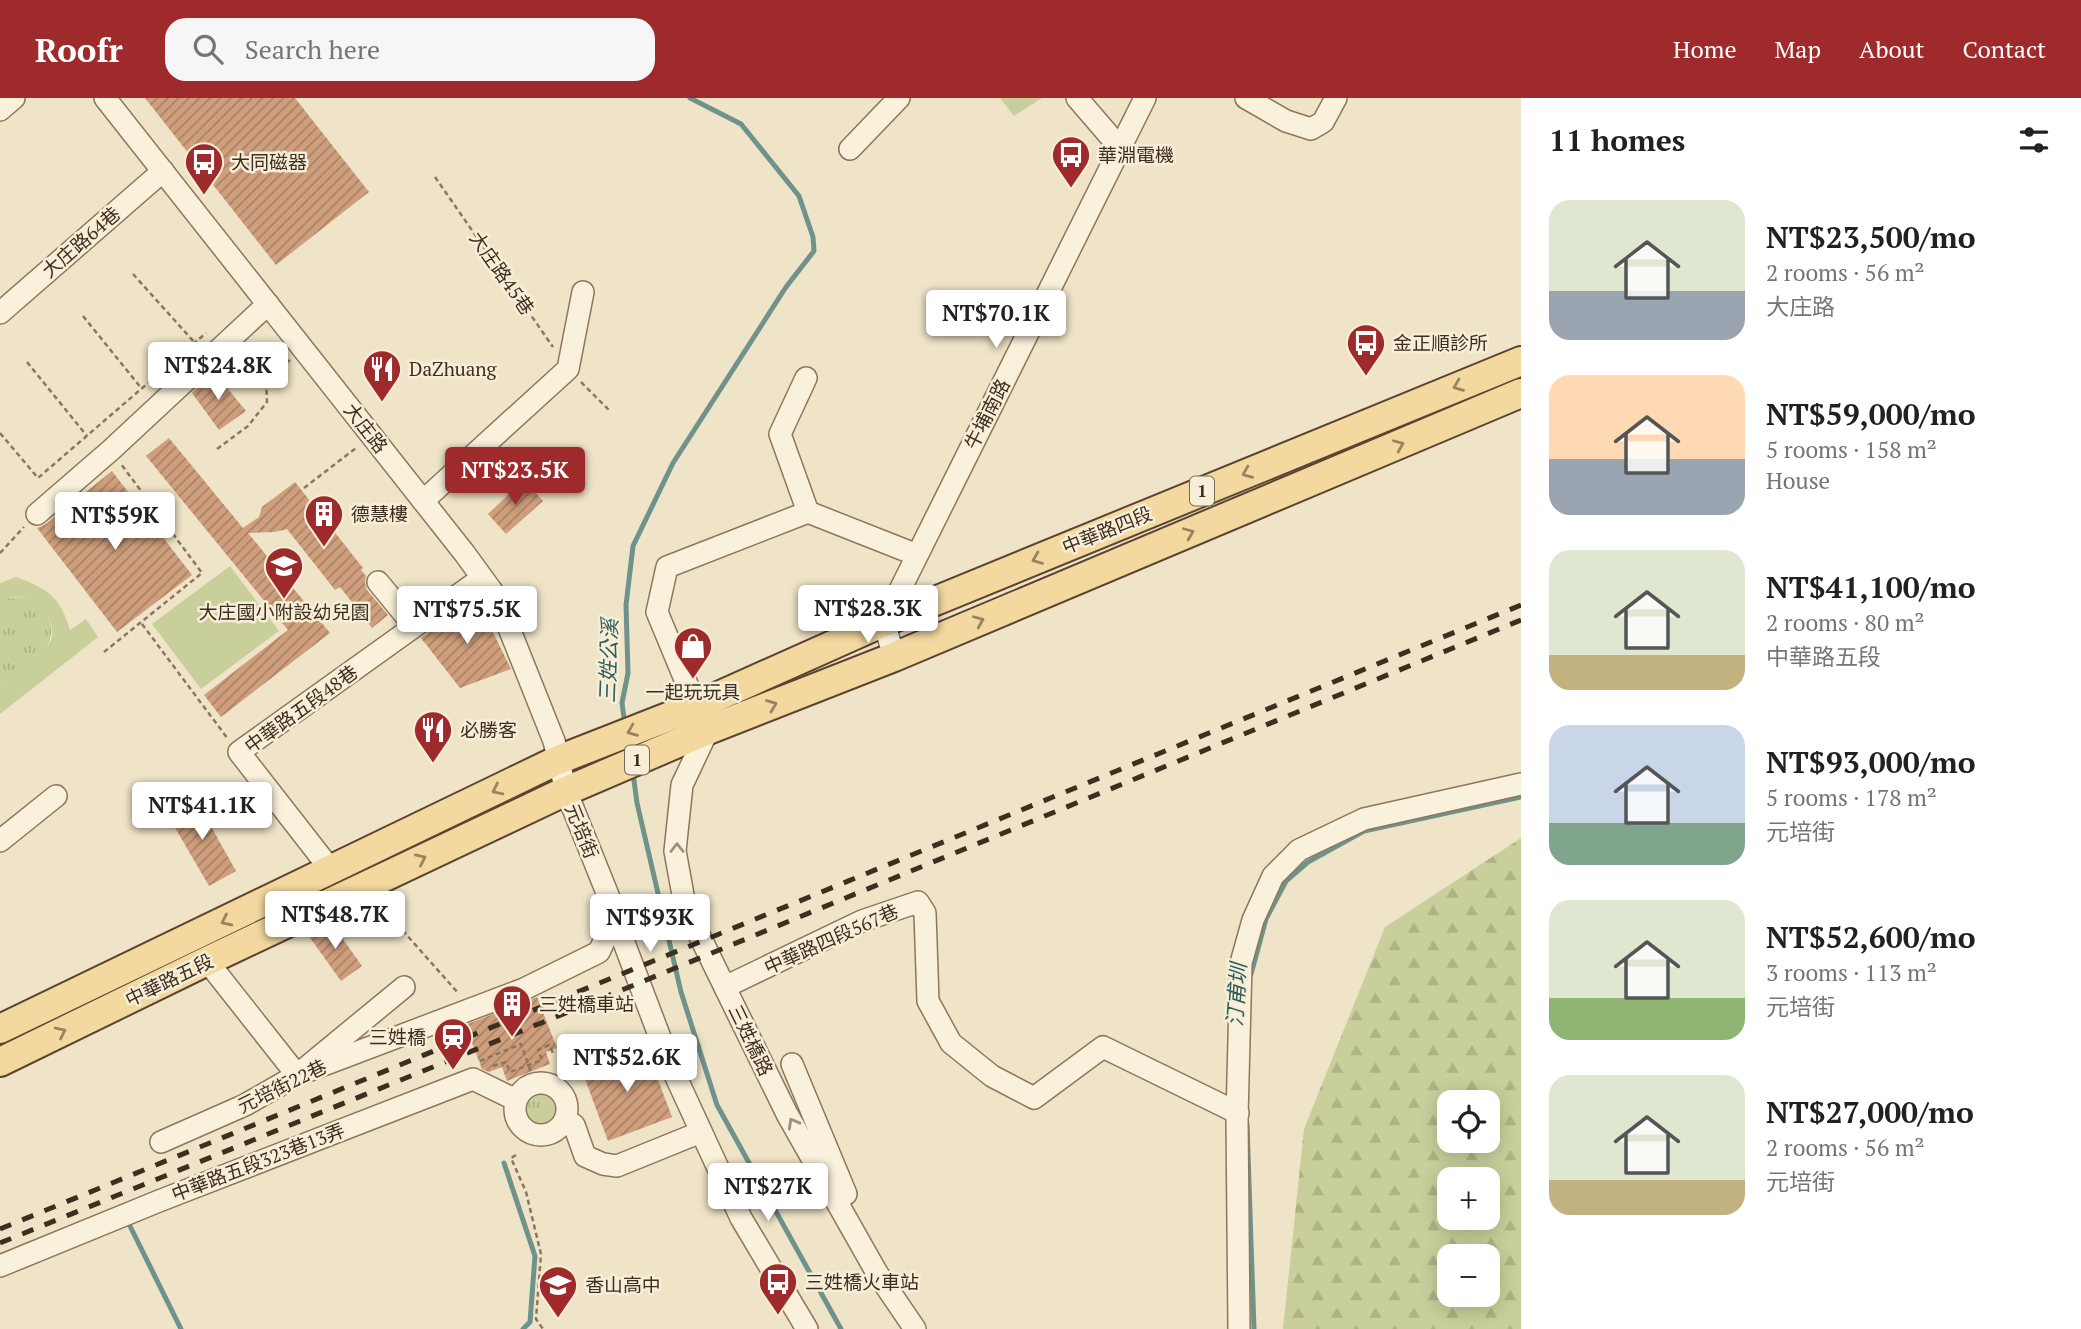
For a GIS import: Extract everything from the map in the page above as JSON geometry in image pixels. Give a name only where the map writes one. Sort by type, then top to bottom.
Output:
[{"type":"main road","name":"中華路四段","points":[[702,718],[884,622],[1521,360]]},
{"type":"main road","name":"中華路四段","points":[[702,718],[894,657],[1521,393]]},
{"type":"main road","name":"1","points":[[558,760],[702,718]]},
{"type":"main road","name":"1","points":[[566,791],[702,718]]},
{"type":"main road","name":"中華路五段","points":[[0,1029],[558,760]]},
{"type":"main road","name":"中華路五段","points":[[0,1062],[566,791]]},
{"type":"street","points":[[0,110],[14,98]]},
{"type":"street","name":"大庄路","points":[[105,98],[497,598],[554,740],[566,791]]},
{"type":"street","points":[[850,149],[899,98]]},
{"type":"street","points":[[1077,98],[1120,148]]},
{"type":"street","name":"牛埔南路","points":[[884,622],[1145,98]]},
{"type":"street","points":[[1246,98],[1286,121],[1311,129],[1322,122],[1336,98]]},
{"type":"street","name":"大庄路64巷","points":[[0,313],[163,171]]},
{"type":"street","points":[[423,501],[568,369],[583,292]]},
{"type":"street","points":[[37,514],[111,450],[222,333],[268,304]]},
{"type":"street","points":[[806,378],[780,434],[808,512]]},
{"type":"street","points":[[702,718],[657,612],[667,567],[808,512],[917,555]]},
{"type":"street","name":"中華路五段48巷","points":[[331,870],[239,752],[482,578]]},
{"type":"street","points":[[378,582],[414,626]]},
{"type":"street","points":[[884,622],[894,657]]},
{"type":"street","name":"三姓橋路","points":[[702,718],[682,785],[675,852],[685,906],[787,1114],[862,1248],[915,1329]]},
{"type":"street","points":[[1239,1329],[1238,1113],[1241,963],[1254,920],[1273,876],[1299,850],[1364,819],[1521,784]]},
{"type":"street","name":"元培街","points":[[566,791],[616,915],[649,1010],[701,1132],[741,1218],[805,1328]]},
{"type":"street","points":[[0,841],[56,796]]},
{"type":"street","name":"中華路四段567巷","points":[[725,986],[862,921],[918,902],[925,913],[928,1000],[951,1044],[992,1076],[1034,1098],[1103,1047],[1238,1113]]},
{"type":"street","name":"元培街22巷","points":[[161,1142],[245,1105],[298,1074],[524,989],[599,951],[616,915]]},
{"type":"street","points":[[207,961],[298,1074],[404,987]]},
{"type":"street","points":[[792,1064],[864,1238],[862,1248]]},
{"type":"street","name":"中華路五段323巷13弄","points":[[0,1266],[473,1079],[516,1100]]},
{"type":"street","points":[[543,1083],[551,1085],[564,1096],[567,1112],[565,1120],[552,1133],[544,1135],[527,1131],[516,1118],[516,1100],[526,1087],[543,1083]]},
{"type":"street","points":[[565,1120],[574,1125],[585,1156],[618,1167],[701,1132]]},
{"type":"path","name":"大庄路45巷","points":[[435,177],[568,369],[611,411]]},
{"type":"path","points":[[133,274],[195,343]]},
{"type":"path","points":[[83,316],[142,389]]},
{"type":"path","points":[[0,433],[38,478],[195,343],[222,333],[266,379],[267,402],[248,426],[217,449]]},
{"type":"path","points":[[266,379],[304,350]]},
{"type":"path","points":[[27,362],[87,436]]},
{"type":"path","points":[[304,488],[372,436]]},
{"type":"path","points":[[104,652],[202,573],[111,450]]},
{"type":"path","points":[[0,553],[37,514]]},
{"type":"path","points":[[142,624],[239,752]]},
{"type":"path","points":[[364,886],[471,1009]]},
{"type":"path","points":[[479,1061],[521,1044],[533,1078]]},
{"type":"path","points":[[493,1066],[506,1062],[510,1072],[529,1065],[542,1060],[538,1050],[549,1045],[554,1055]]},
{"type":"path","points":[[516,1155],[511,1158],[526,1192],[541,1254],[536,1319],[543,1329]]},
{"type":"green space","points":[[1000,98],[1042,98],[1014,116]]},
{"type":"green space","points":[[230,566],[279,631],[201,689],[152,624]]},
{"type":"green space","points":[[16,577],[51,595],[62,609],[70,630],[86,619],[98,637],[0,714],[0,687],[37,658],[52,637],[49,617],[36,603],[19,597],[0,602],[0,583]]},
{"type":"green space","points":[[19,597],[32,600],[45,611],[51,624],[50,639],[39,658],[0,687],[0,602]]},
{"type":"green space","points":[[1521,838],[1521,1329],[1283,1329],[1304,1129],[1385,927]]},
{"type":"green space","points":[[541,1095],[551,1099],[555,1109],[551,1119],[541,1123],[531,1119],[527,1109],[531,1099]]},
{"type":"building","points":[[145,98],[295,98],[369,192],[276,265]]},
{"type":"building","points":[[214,372],[246,411],[219,430],[192,393]]},
{"type":"building","points":[[169,438],[243,528],[259,517],[262,507],[295,482],[363,568],[361,570],[366,576],[367,590],[388,615],[372,628],[340,587],[335,590],[287,529],[248,533],[330,633],[221,717],[204,695],[288,630],[146,456]]},
{"type":"building","points":[[112,471],[192,575],[117,632],[37,528],[46,524]]},
{"type":"building","points":[[524,480],[543,501],[506,534],[488,514]]},
{"type":"building","points":[[476,598],[511,669],[460,688],[421,638]]},
{"type":"building","points":[[195,798],[236,871],[209,886],[167,814]]},
{"type":"building","points":[[330,921],[362,966],[341,981],[308,935]]},
{"type":"building","name":"三姓橋車站","points":[[537,997],[557,1048],[546,1052],[550,1064],[507,1081],[502,1067],[489,1072],[482,1069],[465,1025]]},
{"type":"building","points":[[646,1048],[672,1117],[608,1141],[582,1071]]},
{"type":"waterway","name":"三姓公溪","points":[[625,725],[622,703],[628,673],[626,605],[633,546],[673,463],[786,287],[814,251],[813,237],[799,196],[741,124],[690,98]]},
{"type":"waterway","name":"三姓公溪","points":[[633,773],[637,803],[681,992],[717,1105],[841,1329]]},
{"type":"waterway","name":"汀甫圳","points":[[1251,974],[1266,919],[1286,881],[1308,862],[1364,831],[1521,797]]},
{"type":"waterway","name":"汀甫圳","points":[[1247,1124],[1254,1329]]},
{"type":"waterway","points":[[504,1163],[535,1256],[530,1322],[523,1329]]},
{"type":"waterway","points":[[130,1226],[181,1329]]},
{"type":"railway","points":[[0,1229],[1521,605]]},
{"type":"railway","points":[[0,1243],[1521,620]]},
{"type":"place","name":"華淵電機","points":[[1071,189]]},
{"type":"place","name":"大同磁器","points":[[204,196]]},
{"type":"place","name":"金正順診所","points":[[1366,377]]},
{"type":"place","name":"DaZhuang","points":[[382,403]]},
{"type":"place","name":"德慧樓","points":[[324,548]]},
{"type":"place","name":"大庄國小附設幼兒園","points":[[284,600]]},
{"type":"place","name":"一起玩玩具","points":[[693,680]]},
{"type":"place","name":"必勝客","points":[[433,764]]},
{"type":"place","name":"三姓橋車站","points":[[512,1038]]},
{"type":"place","name":"三姓橋","points":[[453,1071]]},
{"type":"place","name":"三姓橋火車站","points":[[778,1316]]},
{"type":"place","name":"香山高中","points":[[558,1319]]}]
